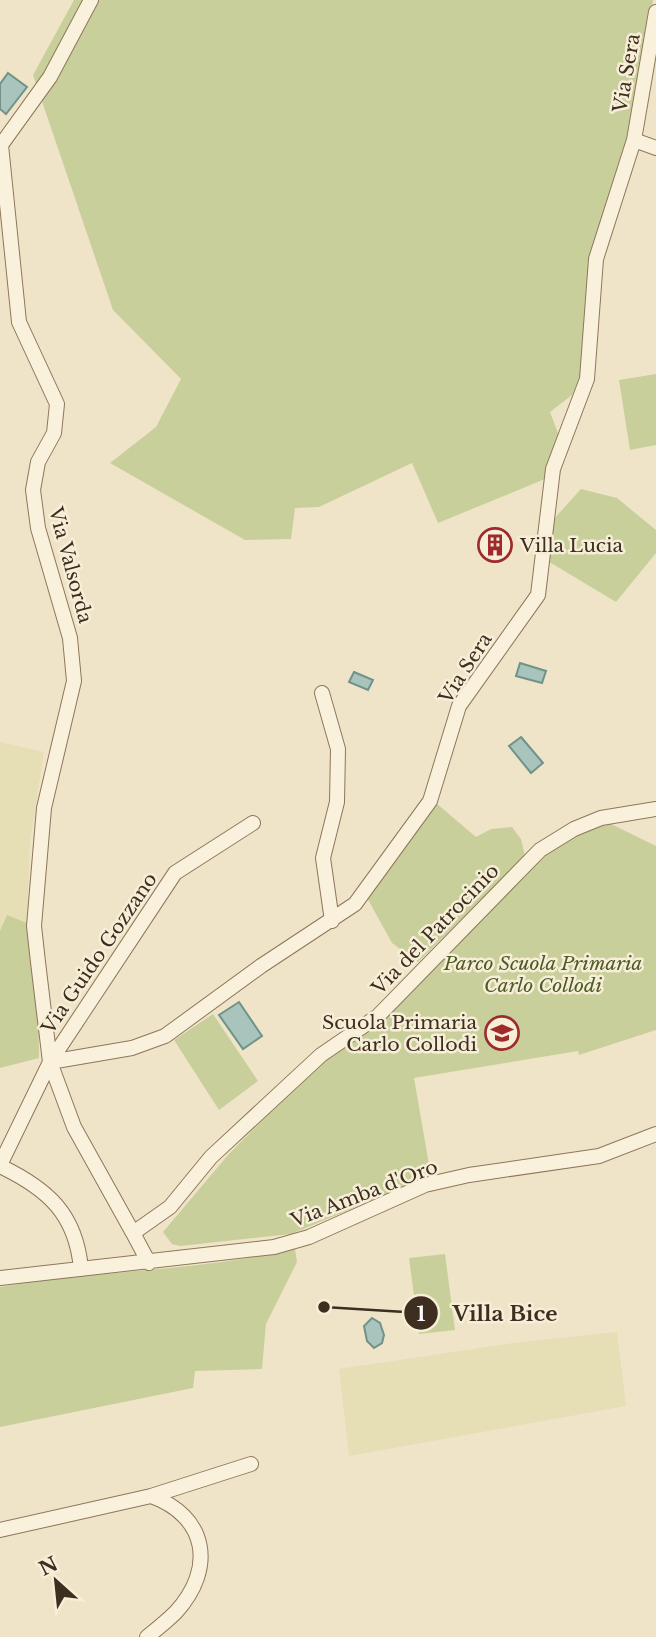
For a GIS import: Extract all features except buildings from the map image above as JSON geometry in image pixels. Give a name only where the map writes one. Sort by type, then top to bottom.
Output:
[{"type":"street","name":"Via Valsorda","points":[[91,0],[50,77],[1,144],[19,322],[57,404],[54,433],[38,462],[33,490],[38,528],[70,638],[74,681],[46,797],[34,926],[50,1062],[75,1127],[133,1233]]},
{"type":"street","name":"Via Sera","points":[[50,1062],[132,1048],[165,1036],[261,966],[355,904],[430,802],[459,706],[538,595],[554,469],[587,379],[596,258],[634,140],[656,12]]},
{"type":"street","name":"Via Sera","points":[[634,140],[656,148]]},
{"type":"street","points":[[322,692],[338,749],[337,802],[323,858],[332,921]]},
{"type":"street","name":"Via del Patrocinio","points":[[133,1233],[170,1207],[211,1157],[321,1055],[378,1016],[540,850],[575,829],[601,818],[656,809]]},
{"type":"street","name":"Via Guido Gozzano","points":[[50,1062],[175,873],[253,823]]},
{"type":"street","points":[[50,1062],[0,1166],[33,1182],[54,1199],[67,1221],[79,1252],[81,1269]]},
{"type":"street","name":"Via Amba d'Oro","points":[[0,1278],[274,1247],[309,1237],[425,1185],[469,1175],[599,1156],[656,1134]]},
{"type":"street","points":[[133,1233],[149,1263]]},
{"type":"street","points":[[0,1530],[151,1496],[251,1464]]},
{"type":"street","points":[[147,1637],[177,1610],[197,1577],[202,1546],[192,1522],[173,1504],[151,1496]]},
{"type":"shaded area","points":[[0,742],[44,752],[30,842],[27,923],[7,915],[0,931]]},
{"type":"shaded area","points":[[617,1332],[626,1406],[349,1456],[339,1369],[513,1343]]},
{"type":"green space","points":[[74,0],[653,0],[629,139],[593,258],[580,377],[572,395],[550,412],[561,441],[545,479],[438,523],[412,463],[319,507],[295,508],[291,539],[245,540],[110,463],[156,427],[181,379],[113,310],[33,75]]},
{"type":"green space","points":[[656,374],[656,445],[630,450],[619,380]]},
{"type":"green space","points":[[581,489],[617,498],[656,530],[656,553],[616,602],[546,560],[552,521]]},
{"type":"green space","points":[[436,803],[476,837],[491,829],[512,827],[521,839],[525,856],[418,962],[392,943],[366,896]]},
{"type":"green space","name":"Parco Scuola Primaria Carlo Collodi","points":[[605,821],[656,846],[656,1030],[579,1055],[578,1051],[414,1078],[431,1176],[291,1234],[180,1246],[172,1244],[163,1232],[228,1155],[319,1063],[551,848]]},
{"type":"green space","points":[[7,915],[27,923],[38,997],[39,1058],[0,1068],[0,931]]},
{"type":"green space","points":[[213,1014],[258,1081],[219,1110],[174,1040]]},
{"type":"green space","points":[[295,1249],[297,1262],[266,1324],[262,1369],[195,1371],[193,1388],[0,1427],[0,1287],[222,1262]]},
{"type":"green space","points":[[445,1254],[455,1330],[419,1334],[409,1258]]},
{"type":"water","points":[[8,73],[27,87],[6,114],[0,109],[0,84]]},
{"type":"water","points":[[520,663],[546,671],[542,683],[516,676]]},
{"type":"water","points":[[354,672],[373,680],[368,690],[349,682]]},
{"type":"water","points":[[521,737],[543,763],[531,773],[509,746]]},
{"type":"water","points":[[239,1002],[262,1036],[243,1049],[219,1015]]},
{"type":"water","points":[[372,1318],[380,1323],[384,1335],[382,1343],[374,1348],[367,1341],[364,1326]]},
{"type":"place","name":"Villa Lucia","points":[[495,545]]},
{"type":"place","name":"Scuola Primaria Carlo Collodi","points":[[502,1033]]},
{"type":"place","name":"Villa Bice","points":[[324,1307]]}]
